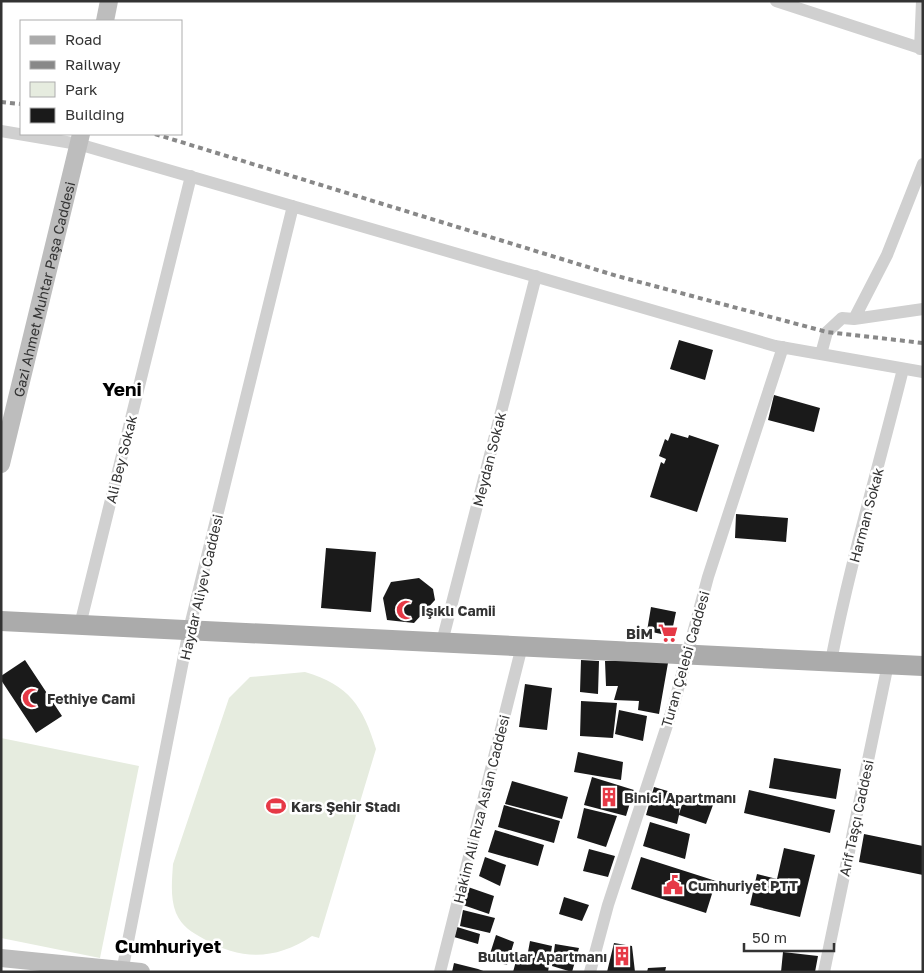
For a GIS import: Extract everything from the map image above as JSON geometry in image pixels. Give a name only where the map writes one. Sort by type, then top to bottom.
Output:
[{"type":"main road","points":[[1,621],[923,666]]},
{"type":"street","points":[[105,20],[109,1]]},
{"type":"street","points":[[776,1],[921,49],[922,1]]},
{"type":"street","points":[[1,131],[20,133]]},
{"type":"street","points":[[40,135],[80,139],[190,176],[783,347],[923,372]]},
{"type":"street","name":"Gazi Ahmet Muhtar Paşa Caddesi","points":[[1,464],[80,139]]},
{"type":"street","points":[[854,319],[887,255],[923,164]]},
{"type":"street","name":"Ali Bey Sokak","points":[[80,625],[190,176]]},
{"type":"street","name":"Haydar Aliyev Caddesi","points":[[123,970],[189,630],[293,206]]},
{"type":"street","name":"Meydan Sokak","points":[[442,642],[536,276]]},
{"type":"street","points":[[821,354],[827,332],[842,318],[854,319],[923,309]]},
{"type":"street","name":"Turan Çelebi Caddesi","points":[[590,972],[611,896],[674,704],[708,577],[783,347]]},
{"type":"street","name":"Harman Sokak","points":[[831,661],[844,593],[875,485],[903,369]]},
{"type":"street","name":"Hakim Ali Rıza Aslan Caddesi","points":[[440,972],[522,646]]},
{"type":"street","name":"Arif Taşçı Caddesi","points":[[824,972],[888,664]]},
{"type":"street","points":[[1,958],[141,972]]},
{"type":"green space","name":"Kars Şehir Stadı","points":[[305,672],[333,683],[352,699],[366,721],[376,749],[319,938],[312,936],[285,950],[272,953],[258,955],[231,951],[195,934],[184,926],[178,918],[172,895],[173,864],[229,698],[250,677]]},
{"type":"green space","points":[[1,738],[139,766],[100,958],[1,938]]},
{"type":"building","points":[[679,340],[713,350],[705,380],[670,369]]},
{"type":"building","points":[[774,395],[820,408],[814,432],[768,420]]},
{"type":"building","points":[[671,433],[688,438],[689,435],[719,445],[697,512],[650,497],[661,462],[664,464],[666,459],[659,456],[665,439],[668,441]]},
{"type":"building","points":[[736,514],[788,518],[786,542],[735,538]]},
{"type":"building","points":[[326,548],[376,552],[371,612],[321,608]]},
{"type":"building","name":"Işıklı Camii","points":[[419,578],[433,589],[435,600],[414,623],[387,620],[383,598],[391,582]]},
{"type":"building","points":[[651,607],[676,612],[671,636],[647,631]]},
{"type":"building","name":"Fethiye Cami","points":[[25,660],[62,716],[36,733],[1,680],[1,676]]},
{"type":"building","points":[[581,660],[599,661],[598,694],[580,692]]},
{"type":"building","points":[[630,660],[668,663],[659,714],[638,710],[639,701],[614,700],[618,686],[606,686],[605,661]]},
{"type":"building","points":[[525,684],[552,688],[547,730],[519,727]]},
{"type":"building","points":[[581,701],[617,703],[613,738],[580,736]]},
{"type":"building","points":[[619,710],[647,716],[643,741],[615,734]]},
{"type":"building","points":[[578,752],[623,762],[621,780],[574,772]]},
{"type":"building","points":[[774,758],[841,769],[836,799],[769,788]]},
{"type":"building","name":"Binici Apartmanı","points":[[592,777],[634,790],[626,816],[584,805]]},
{"type":"building","points":[[512,781],[568,797],[562,819],[505,804]]},
{"type":"building","points":[[654,787],[678,794],[679,814],[685,795],[713,805],[706,824],[679,815],[677,824],[646,815]]},
{"type":"building","points":[[749,790],[835,810],[830,833],[744,813]]},
{"type":"building","points":[[504,805],[560,821],[554,843],[498,827]]},
{"type":"building","points":[[584,808],[617,816],[606,847],[577,838]]},
{"type":"building","points":[[650,822],[690,834],[685,859],[643,846]]},
{"type":"building","points":[[495,830],[544,845],[538,866],[488,852]]},
{"type":"building","points":[[864,834],[923,846],[923,875],[859,862]]},
{"type":"building","points":[[784,848],[815,855],[800,917],[750,905],[757,874],[777,879]]},
{"type":"building","points":[[589,849],[615,856],[608,877],[583,871]]},
{"type":"building","points":[[485,857],[506,865],[500,886],[479,876]]},
{"type":"building","name":"Cumhuriyet PTT","points":[[641,857],[716,881],[706,913],[631,889]]},
{"type":"building","points":[[468,887],[494,896],[489,914],[463,905]]},
{"type":"building","points":[[564,897],[589,905],[582,921],[559,914]]},
{"type":"building","points":[[463,910],[495,918],[490,933],[460,926]]},
{"type":"building","points":[[457,927],[480,934],[478,944],[454,937]]},
{"type":"building","points":[[496,935],[514,942],[507,965],[488,960]]},
{"type":"building","points":[[530,941],[552,946],[548,972],[513,972],[516,961],[526,963]]},
{"type":"building","name":"Bulutlar Apartmanı","points":[[614,943],[632,946],[635,972],[607,972]]},
{"type":"building","points":[[555,944],[579,948],[572,972],[552,966]]},
{"type":"building","points":[[783,952],[818,956],[815,972],[781,972]]},
{"type":"building","points":[[454,963],[478,969],[486,972],[452,972]]},
{"type":"building","points":[[666,967],[665,972],[647,972],[648,968]]},
{"type":"railway","points":[[1,102],[20,104]]},
{"type":"railway","points":[[158,135],[617,276],[827,332],[923,343]]},
{"type":"place","name":"Işıklı Camii","points":[[406,610]]},
{"type":"place","name":"BİM","points":[[668,633]]},
{"type":"place","name":"Fethiye Cami","points":[[32,698]]},
{"type":"place","name":"Binici Apartmanı","points":[[609,797]]},
{"type":"place","name":"Kars Şehir Stadı","points":[[276,806]]},
{"type":"place","name":"Cumhuriyet PTT","points":[[673,885]]},
{"type":"place","name":"Bulutlar Apartmanı","points":[[622,956]]},
{"type":"district","name":"Yeni","points":[[122,388]]},
{"type":"district","name":"Cumhuriyet","points":[[168,945]]}]
